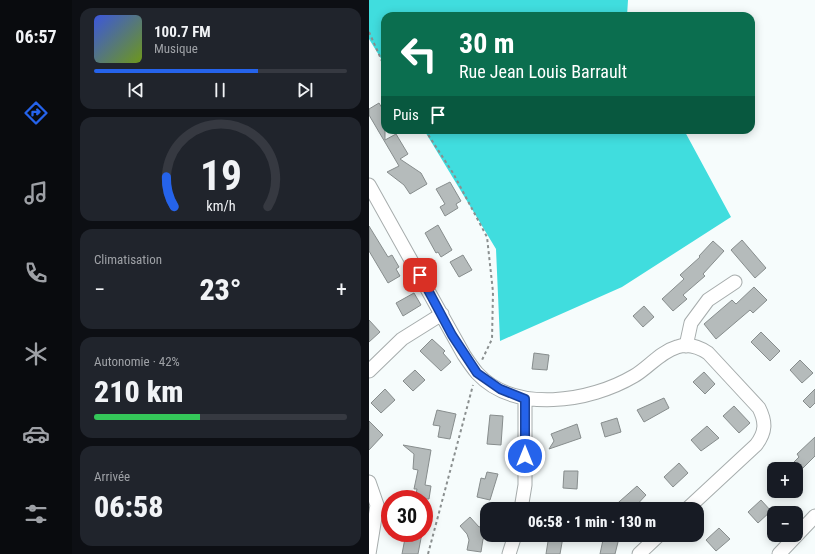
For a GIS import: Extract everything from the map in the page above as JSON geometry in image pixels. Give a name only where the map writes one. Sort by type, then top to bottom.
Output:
[{"type":"street","points":[[369,185],[442,314],[452,335],[477,373],[500,389],[525,399],[565,399],[602,392],[635,376],[667,351],[677,346],[698,347],[708,353],[759,408],[765,427],[763,436],[756,445],[695,502]]},
{"type":"street","points":[[686,346],[691,323],[708,300],[735,282]]},
{"type":"street","points":[[369,371],[402,339],[442,314]]},
{"type":"street","points":[[522,502],[525,485],[525,399]]},
{"type":"street","points":[[369,482],[377,505],[369,554]]},
{"type":"street","points":[[779,554],[815,516]]},
{"type":"street","points":[[509,554],[513,542]]},
{"type":"street","points":[[639,554],[652,542]]},
{"type":"path","points":[[369,32],[381,59]]},
{"type":"shaded area","points":[[369,0],[628,0],[627,12],[381,12],[381,58],[369,39]]},
{"type":"shaded area","points":[[426,134],[686,134],[731,217],[622,287],[500,341],[496,249]]},
{"type":"building","points":[[379,103],[381,106],[381,134],[385,134],[385,140],[396,134],[408,154],[400,159],[421,173],[427,184],[410,194],[404,185],[387,172],[399,166],[369,115],[369,109]]},
{"type":"building","points":[[450,182],[461,201],[456,204],[458,208],[445,216],[440,207],[445,204],[436,189]]},
{"type":"building","points":[[438,225],[452,250],[441,257],[438,252],[436,253],[425,233]]},
{"type":"building","points":[[369,226],[388,257],[392,255],[399,267],[396,269],[400,276],[388,283],[369,251]]},
{"type":"building","points":[[742,240],[766,268],[755,278],[731,250]]},
{"type":"building","points":[[713,241],[724,251],[703,274],[705,276],[683,295],[687,299],[673,311],[662,299],[684,279],[680,275],[700,257],[699,256]]},
{"type":"building","points":[[463,255],[472,270],[459,277],[450,262]]},
{"type":"building","points":[[754,287],[767,300],[753,313],[750,310],[716,339],[704,324],[732,300],[736,304]]},
{"type":"building","points":[[414,293],[421,305],[403,316],[396,303]]},
{"type":"building","points":[[644,306],[654,317],[643,327],[633,316]]},
{"type":"building","points":[[369,320],[380,332],[369,342]]},
{"type":"building","points":[[761,332],[780,351],[770,361],[751,342]]},
{"type":"building","points":[[432,339],[445,351],[443,353],[451,362],[441,371],[420,351]]},
{"type":"building","points":[[534,353],[549,355],[547,370],[532,369]]},
{"type":"building","points":[[800,360],[813,373],[802,383],[790,370]]},
{"type":"building","points":[[415,370],[425,380],[413,391],[403,381]]},
{"type":"building","points":[[704,372],[715,384],[705,394],[693,382]]},
{"type":"building","points":[[385,389],[395,400],[381,413],[371,403]]},
{"type":"building","points":[[815,389],[815,403],[810,408],[803,401]]},
{"type":"building","points":[[664,398],[669,408],[644,422],[637,410]]},
{"type":"building","points":[[734,406],[750,423],[739,433],[723,416]]},
{"type":"building","points":[[437,410],[456,414],[450,439],[438,437],[440,426],[433,425]]},
{"type":"building","points":[[490,415],[503,416],[501,445],[487,444]]},
{"type":"building","points":[[617,418],[621,432],[605,437],[601,423]]},
{"type":"building","points":[[369,421],[383,435],[369,450]]},
{"type":"building","points":[[577,424],[581,438],[549,449],[554,441],[551,434]]},
{"type":"building","points":[[707,426],[719,438],[701,451],[691,440]]},
{"type":"building","points":[[815,437],[815,456],[803,468],[803,462],[794,462],[799,457],[797,454]]},
{"type":"building","points":[[403,445],[431,450],[425,485],[431,486],[430,490],[414,489],[418,470],[413,469],[414,454]]},
{"type":"building","points":[[679,463],[688,473],[673,487],[664,477]]},
{"type":"building","points":[[564,471],[578,471],[577,489],[563,488]]},
{"type":"building","points":[[487,472],[498,474],[490,500],[477,497],[481,478],[485,479]]},
{"type":"building","points":[[637,486],[646,495],[640,502],[619,502]]},
{"type":"building","points":[[761,500],[767,507],[767,515],[758,523],[748,512]]},
{"type":"building","points":[[470,517],[480,527],[480,542],[483,542],[481,552],[467,550],[469,540],[467,534],[460,526]]},
{"type":"building","points":[[719,528],[730,539],[716,551],[706,540]]},
{"type":"building","points":[[404,542],[420,542],[418,554],[402,554]]},
{"type":"building","points":[[548,542],[562,542],[560,554],[546,554]]},
{"type":"building","points":[[603,542],[618,542],[615,554],[600,554]]},
{"type":"route","points":[[420,275],[452,335],[477,373],[500,389],[525,399],[525,456]]}]
